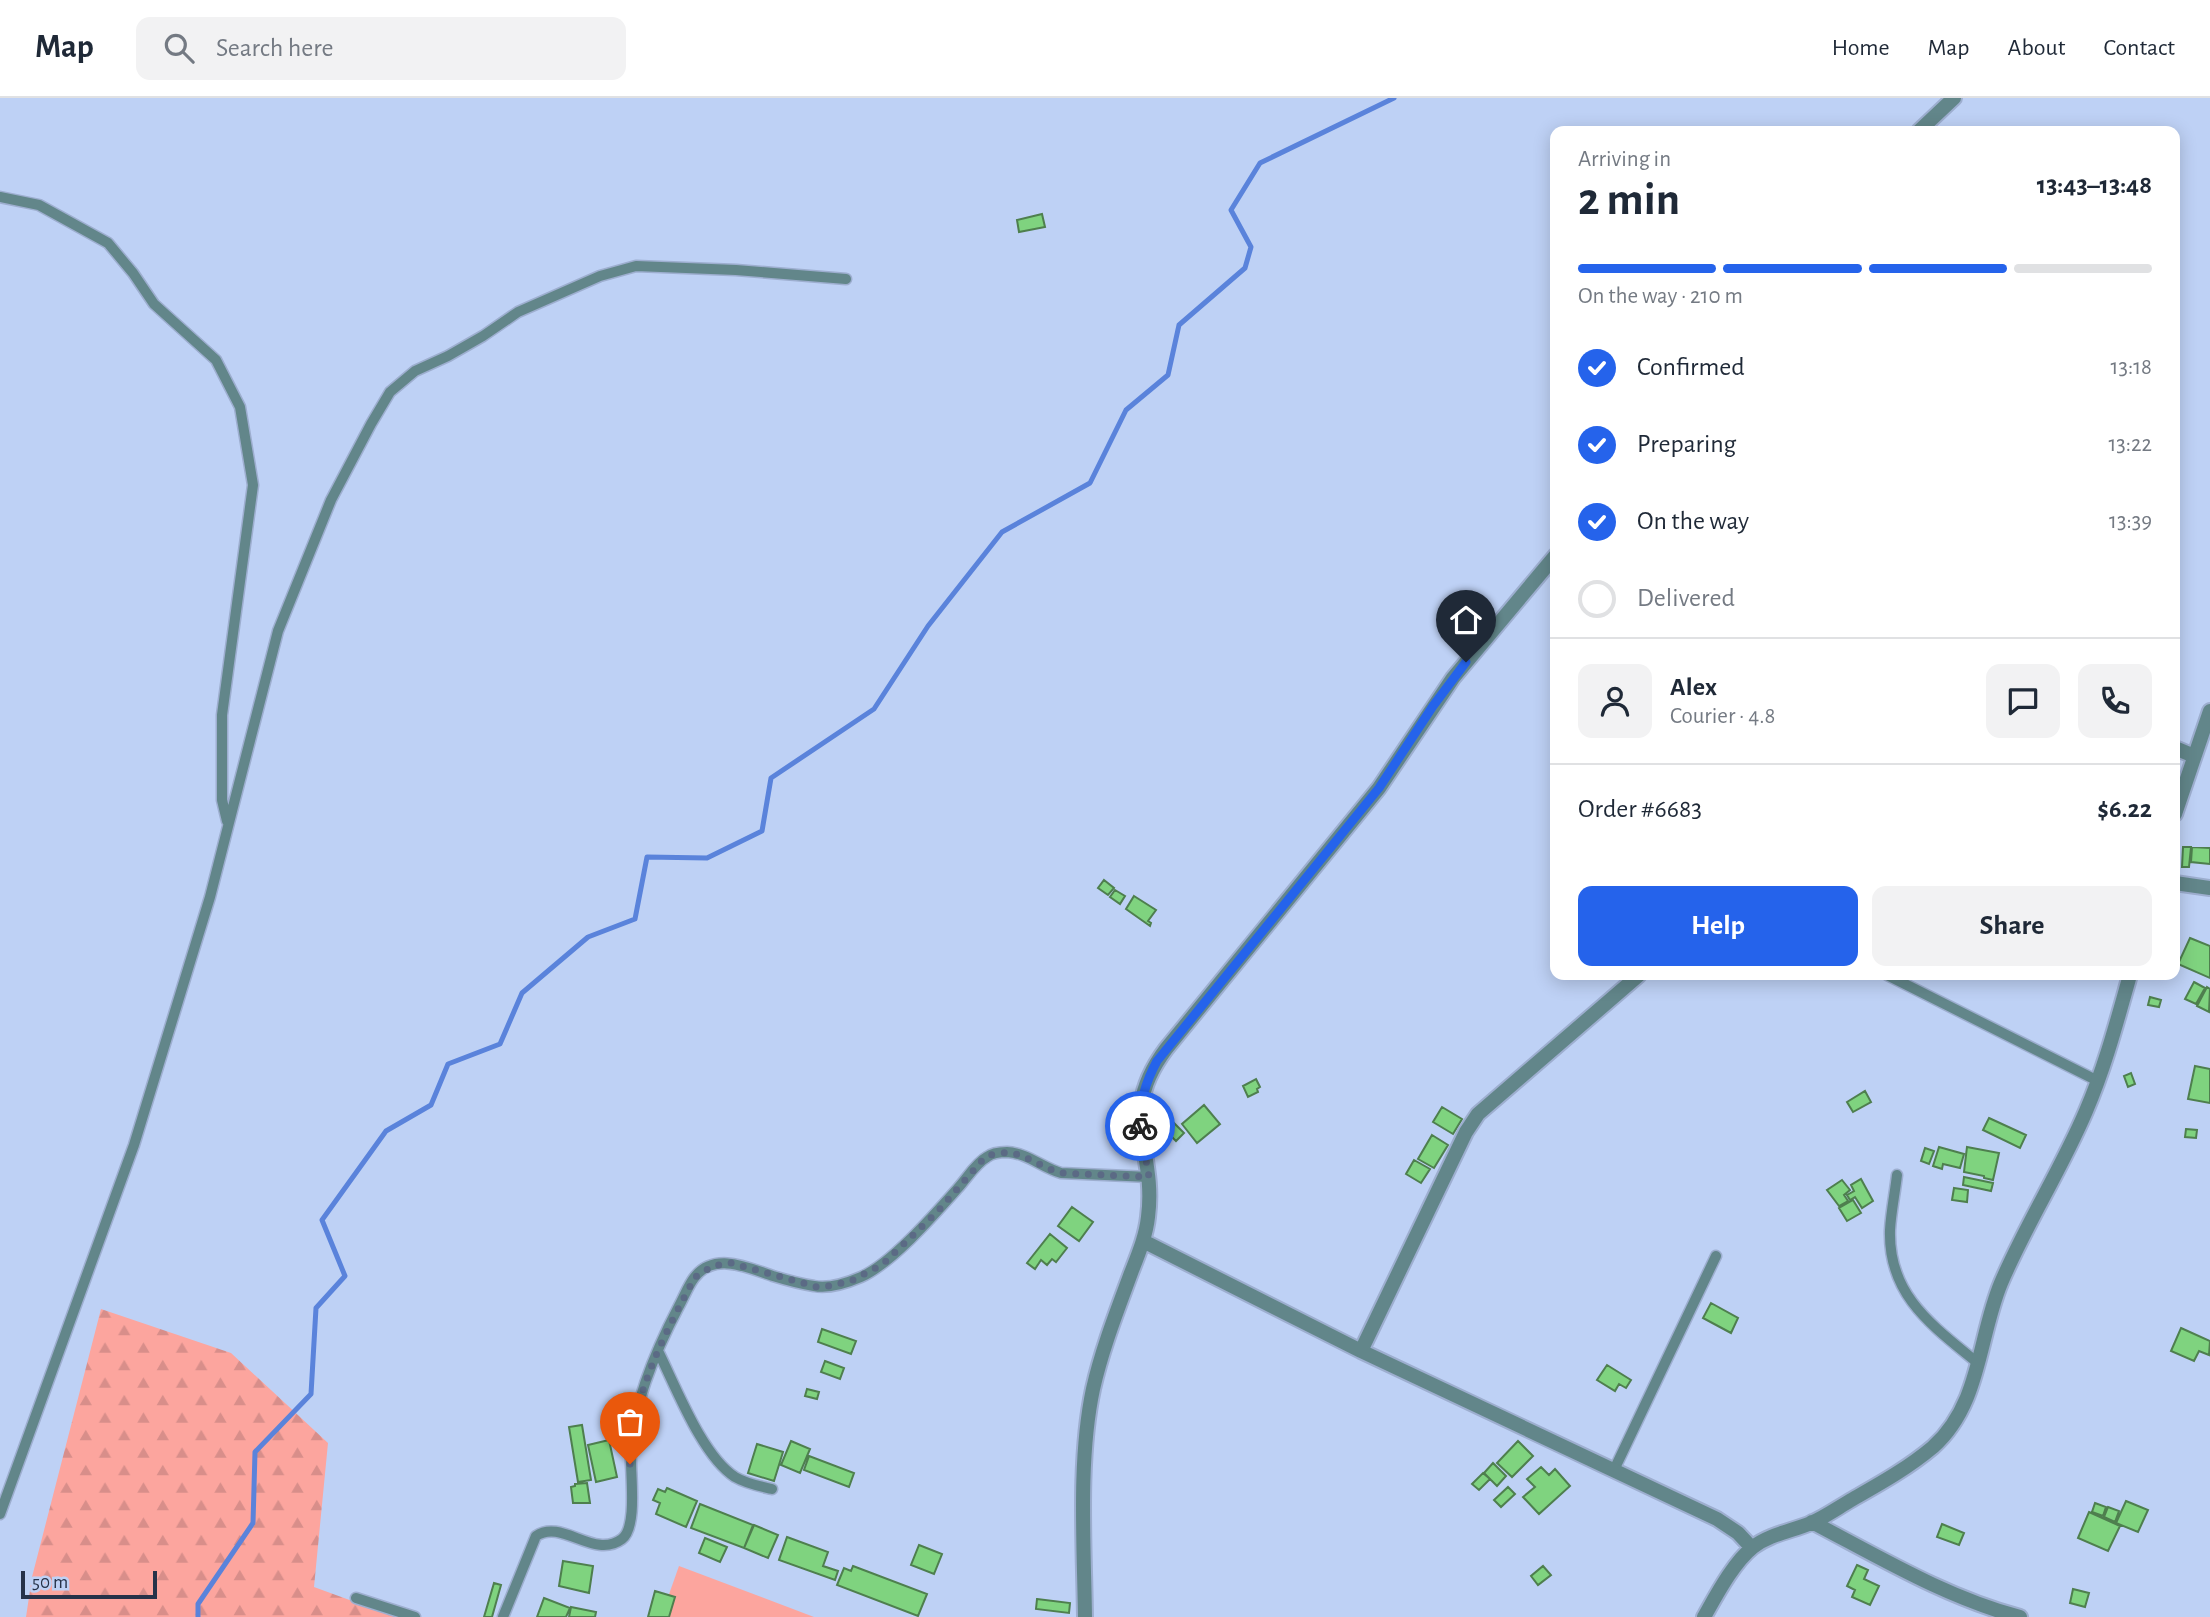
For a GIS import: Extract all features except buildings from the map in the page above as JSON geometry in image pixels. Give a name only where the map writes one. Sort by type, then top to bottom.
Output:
[{"type":"street","points":[[1924,126],[1954,98]]},
{"type":"street","points":[[1085,1617],[1084,1501],[1087,1421],[1093,1388],[1108,1338],[1143,1241],[1148,1219],[1149,1177],[1140,1132],[1140,1107],[1144,1090],[1157,1061],[1379,788],[1453,678],[1550,562]]},
{"type":"street","points":[[2180,799],[2210,711]]},
{"type":"street","points":[[2180,750],[2194,756]]},
{"type":"street","points":[[2180,884],[2210,888]]},
{"type":"street","points":[[1361,1351],[1478,1114],[1633,980]]},
{"type":"street","points":[[1704,1617],[1718,1592],[1752,1548],[1768,1538],[1812,1522],[1904,1470],[1935,1445],[1959,1415],[1979,1364],[1990,1313],[2001,1282],[2086,1113],[2111,1043],[2129,980]]},
{"type":"street","points":[[1143,1241],[1361,1351],[1717,1519],[1738,1533],[1752,1548]]},
{"type":"street","points":[[1812,1522],[1903,1570],[1992,1610],[2020,1617]]},
{"type":"lane","points":[[0,197],[39,205],[108,243],[154,304],[216,360],[240,407],[253,485],[222,715],[222,800],[228,825]]},
{"type":"lane","points":[[0,1514],[134,1145],[210,897],[278,631],[331,500],[390,392],[415,371],[471,343],[518,312],[600,276],[636,266],[736,270],[846,279]]},
{"type":"lane","points":[[1897,980],[2098,1081]]},
{"type":"lane","points":[[503,1617],[536,1536],[550,1530],[595,1544],[610,1543],[622,1539],[629,1529],[631,1445],[639,1401],[666,1332],[695,1277],[703,1270],[722,1264],[741,1264],[817,1287],[840,1284],[862,1276],[883,1264],[938,1211],[985,1157],[992,1155],[1015,1153],[1061,1173],[1149,1177]]},
{"type":"lane","points":[[1897,1175],[1890,1230],[1893,1259],[1901,1287],[1922,1316],[1979,1364]]},
{"type":"lane","points":[[1614,1470],[1716,1256]]},
{"type":"lane","points":[[658,1351],[707,1449],[735,1476],[749,1484],[772,1489]]},
{"type":"lane","points":[[356,1598],[415,1617]]},
{"type":"green space","points":[[101,1309],[231,1353],[328,1443],[314,1587],[396,1617],[26,1617],[32,1577]]},
{"type":"green space","points":[[679,1566],[814,1617],[661,1617]]},
{"type":"waterway","points":[[198,1617],[198,1604],[253,1523],[255,1452],[311,1394],[316,1308],[345,1276],[322,1220],[386,1131],[431,1105],[448,1064],[500,1044],[522,993],[588,937],[635,919],[647,857],[707,858],[762,831],[771,778],[874,709],[928,626],[1002,532],[1090,483],[1126,410],[1168,375],[1179,325],[1245,268],[1251,247],[1231,210],[1260,163],[1394,98]]},
{"type":"way so far","points":[[630,1464],[639,1401],[666,1332],[695,1277],[703,1270],[731,1263],[817,1287],[851,1281],[883,1264],[938,1211],[985,1157],[1007,1152],[1024,1156],[1061,1173],[1149,1177],[1140,1126]]},
{"type":"route","points":[[1140,1126],[1144,1090],[1157,1061],[1379,788],[1433,706],[1466,662]]}]
